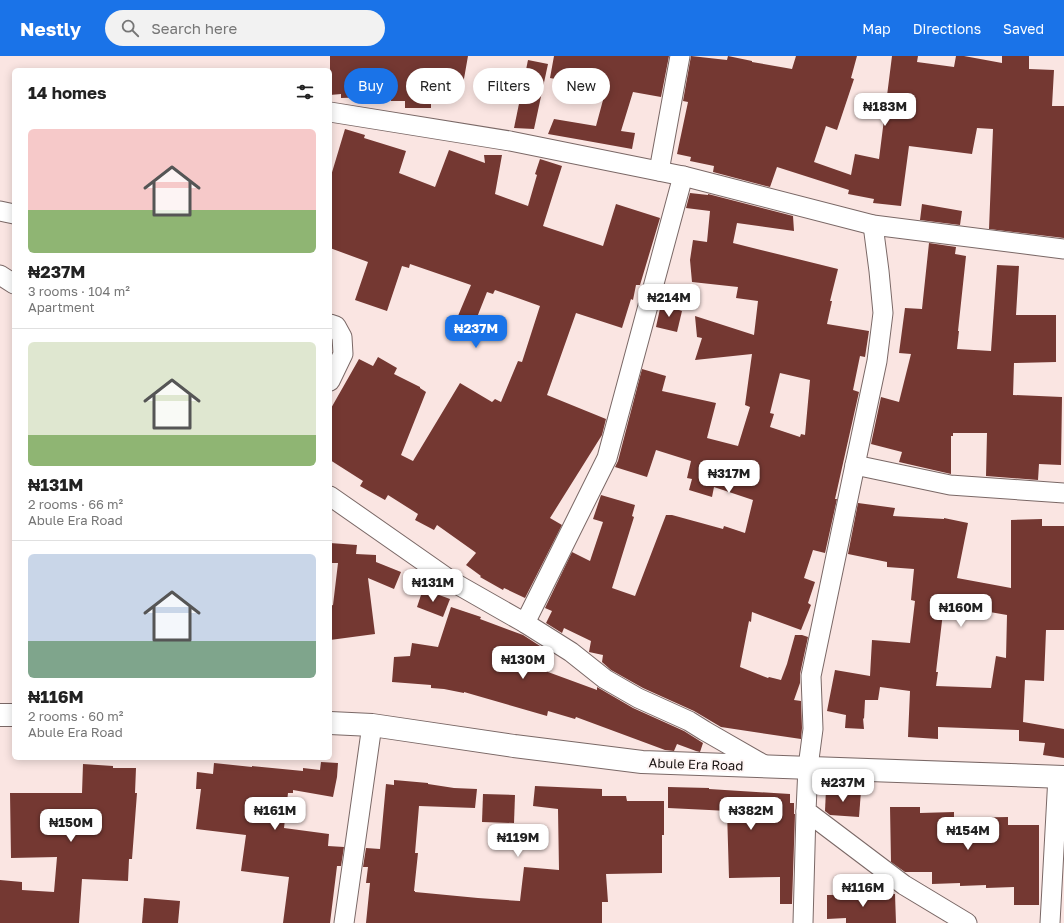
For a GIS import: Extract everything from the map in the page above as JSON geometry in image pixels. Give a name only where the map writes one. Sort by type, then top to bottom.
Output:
[{"type":"street","points":[[659,171],[680,56]]},
{"type":"street","points":[[332,112],[510,141],[659,171],[873,225],[1064,249]]},
{"type":"street","points":[[525,623],[607,458],[683,176]]},
{"type":"street","points":[[0,211],[12,214]]},
{"type":"street","points":[[803,923],[808,767],[813,729],[812,676],[877,361],[882,313],[880,271],[873,225]]},
{"type":"street","points":[[0,275],[12,283]]},
{"type":"street","points":[[332,325],[336,326],[342,337],[343,354],[332,376]]},
{"type":"street","points":[[855,465],[950,485],[1064,493]]},
{"type":"street","points":[[332,497],[453,582],[525,623],[571,652],[605,679],[638,698],[689,721],[766,766]]},
{"type":"street","points":[[0,714],[12,715]]},
{"type":"street","name":"Abule Era Road","points":[[332,723],[372,725],[514,746],[642,762],[1061,776]]},
{"type":"street","points":[[344,923],[372,725]]},
{"type":"street","points":[[1050,923],[1061,776]]},
{"type":"street","points":[[806,811],[904,884],[967,923]]},
{"type":"building","points":[[330,56],[468,56],[465,73],[465,68],[406,68],[406,104],[431,104],[431,108],[405,108],[405,101],[398,101],[398,68],[344,68],[344,98],[341,98],[341,94],[332,95],[332,68],[330,68]]},
{"type":"building","points":[[554,56],[669,56],[661,97],[633,92],[621,131],[635,133],[632,149],[548,134],[554,119],[596,126],[602,104],[610,104],[610,68],[552,68],[552,78],[550,78]]},
{"type":"building","points":[[691,56],[727,60],[728,56],[792,69],[796,56],[857,56],[851,78],[854,79],[837,130],[826,126],[814,162],[851,175],[855,154],[879,159],[892,56],[918,56],[917,62],[954,67],[956,56],[964,56],[1002,63],[1002,56],[1029,56],[1029,69],[1054,70],[1052,106],[1064,106],[1064,238],[989,229],[993,129],[977,128],[972,154],[909,146],[901,206],[873,203],[874,199],[848,194],[849,190],[777,167],[770,187],[713,172],[714,166],[690,161],[691,157],[677,154],[688,102],[683,101]]},
{"type":"building","points":[[528,60],[548,64],[544,83],[544,68],[526,68]]},
{"type":"building","points":[[519,104],[539,104],[534,129],[514,128]]},
{"type":"building","points":[[345,129],[365,135],[364,138],[406,151],[399,173],[435,187],[449,150],[485,163],[484,155],[502,155],[495,194],[528,206],[540,159],[562,166],[543,226],[603,246],[616,204],[660,218],[640,285],[636,285],[633,300],[631,299],[622,328],[576,313],[547,395],[606,419],[602,435],[550,518],[562,525],[525,598],[504,588],[503,590],[480,577],[481,576],[466,565],[476,553],[475,552],[437,525],[434,530],[415,520],[418,514],[388,495],[385,500],[360,486],[363,481],[332,461],[332,406],[359,359],[373,366],[378,357],[397,368],[394,374],[420,387],[426,392],[401,455],[413,461],[460,383],[492,402],[495,399],[501,402],[518,361],[522,362],[540,306],[495,290],[493,294],[487,292],[472,330],[455,323],[471,285],[410,264],[409,268],[402,266],[387,311],[355,300],[368,262],[332,249],[332,172]]},
{"type":"building","points":[[690,193],[708,194],[793,216],[794,231],[737,223],[733,243],[838,269],[830,301],[832,301],[827,324],[869,331],[865,357],[860,356],[853,390],[859,392],[835,499],[837,499],[825,553],[813,550],[804,578],[815,582],[808,603],[811,605],[801,630],[752,612],[740,667],[768,678],[781,680],[795,635],[808,637],[800,674],[800,683],[794,700],[801,701],[801,739],[721,727],[694,711],[643,688],[611,670],[602,662],[603,655],[589,652],[591,641],[564,628],[562,633],[546,623],[552,611],[545,608],[572,552],[590,561],[603,522],[593,519],[601,495],[635,505],[632,516],[634,517],[612,588],[635,596],[666,515],[672,515],[723,529],[724,526],[745,533],[753,500],[714,487],[712,497],[689,490],[692,479],[687,478],[691,461],[656,450],[647,477],[615,467],[618,461],[642,369],[666,376],[662,391],[716,403],[707,438],[738,446],[750,407],[745,405],[752,354],[695,360],[702,338],[697,337],[695,316],[754,335],[758,301],[736,298],[738,287],[692,282],[690,260],[693,240],[707,242],[710,211],[686,208]],"holes":[[[780,373],[810,380],[805,435],[801,434],[800,437],[770,427],[774,414],[770,413]]]},
{"type":"building","points":[[922,204],[962,211],[960,225],[920,220]]},
{"type":"building","points":[[929,243],[956,247],[955,254],[966,256],[957,349],[991,351],[997,265],[1019,266],[1016,315],[1056,315],[1056,362],[1014,363],[1013,395],[1062,397],[1061,465],[1039,464],[1038,480],[986,476],[987,433],[953,433],[953,436],[951,436],[951,474],[899,462],[902,452],[871,444],[881,397],[899,402],[911,354],[899,353],[905,308],[922,309]]},
{"type":"building","points":[[661,304],[682,311],[677,332],[656,327]]},
{"type":"building","points":[[858,503],[895,508],[893,516],[944,518],[968,523],[957,578],[1011,588],[1011,520],[1042,519],[1042,526],[1064,526],[1064,630],[1046,630],[1044,681],[1025,680],[1023,722],[1064,729],[1064,758],[1043,755],[1045,743],[1019,741],[1019,730],[938,727],[938,739],[908,737],[910,691],[880,687],[878,700],[865,700],[864,719],[863,718],[864,729],[845,728],[846,715],[827,711],[835,670],[870,676],[872,640],[910,643],[915,601],[911,600],[914,569],[887,567],[887,562],[848,554]],"holes":[[[944,604],[1007,615],[1006,658],[996,656],[991,688],[936,686],[938,672],[936,672]]]},
{"type":"building","points":[[332,543],[357,545],[356,554],[376,555],[376,562],[401,572],[394,589],[368,578],[375,634],[332,640],[332,605],[338,563],[332,563]]},
{"type":"building","points":[[423,589],[450,599],[443,617],[417,607]]},
{"type":"building","points":[[451,607],[481,617],[480,619],[523,635],[554,655],[548,672],[597,690],[597,687],[633,708],[684,731],[703,743],[700,752],[677,744],[674,751],[665,750],[576,717],[575,719],[548,711],[547,716],[464,692],[431,688],[431,685],[392,682],[394,657],[410,656],[412,643],[438,647]]},
{"type":"building","points":[[321,762],[338,763],[333,797],[293,790],[293,793],[288,793],[284,828],[329,834],[328,846],[344,847],[341,866],[337,866],[330,923],[283,923],[289,877],[241,871],[246,835],[196,829],[201,789],[196,789],[197,772],[213,774],[214,763],[303,771],[303,768],[320,770]]},
{"type":"building","points":[[83,764],[113,766],[113,768],[136,768],[135,793],[137,793],[132,859],[129,859],[128,881],[82,879],[79,923],[0,923],[0,880],[22,882],[22,890],[54,892],[57,857],[11,858],[10,793],[82,793]]},
{"type":"building","points":[[394,780],[428,783],[454,788],[477,789],[475,808],[419,806],[415,853],[418,853],[415,892],[520,901],[524,867],[559,870],[558,809],[533,806],[535,786],[602,789],[602,796],[626,796],[627,801],[664,801],[662,873],[606,874],[608,902],[602,902],[602,923],[366,923],[370,883],[366,883],[368,867],[363,867],[366,848],[380,849],[386,784],[394,785]]},
{"type":"building","points":[[668,787],[709,788],[790,794],[790,803],[794,803],[795,814],[792,904],[780,904],[780,877],[729,878],[727,811],[668,808]]},
{"type":"building","points":[[826,789],[861,791],[859,817],[830,815],[825,811]]},
{"type":"building","points":[[483,794],[515,795],[514,823],[482,822]]},
{"type":"building","points":[[890,807],[920,807],[920,813],[954,812],[954,818],[1008,817],[1008,825],[1039,825],[1039,905],[1014,905],[1014,887],[986,888],[986,885],[960,886],[960,883],[932,884],[932,872],[905,872],[891,862]]},
{"type":"building","points":[[895,894],[896,923],[846,923],[846,918],[827,919],[827,895]]},
{"type":"building","points":[[144,898],[180,901],[178,923],[142,923]]}]
